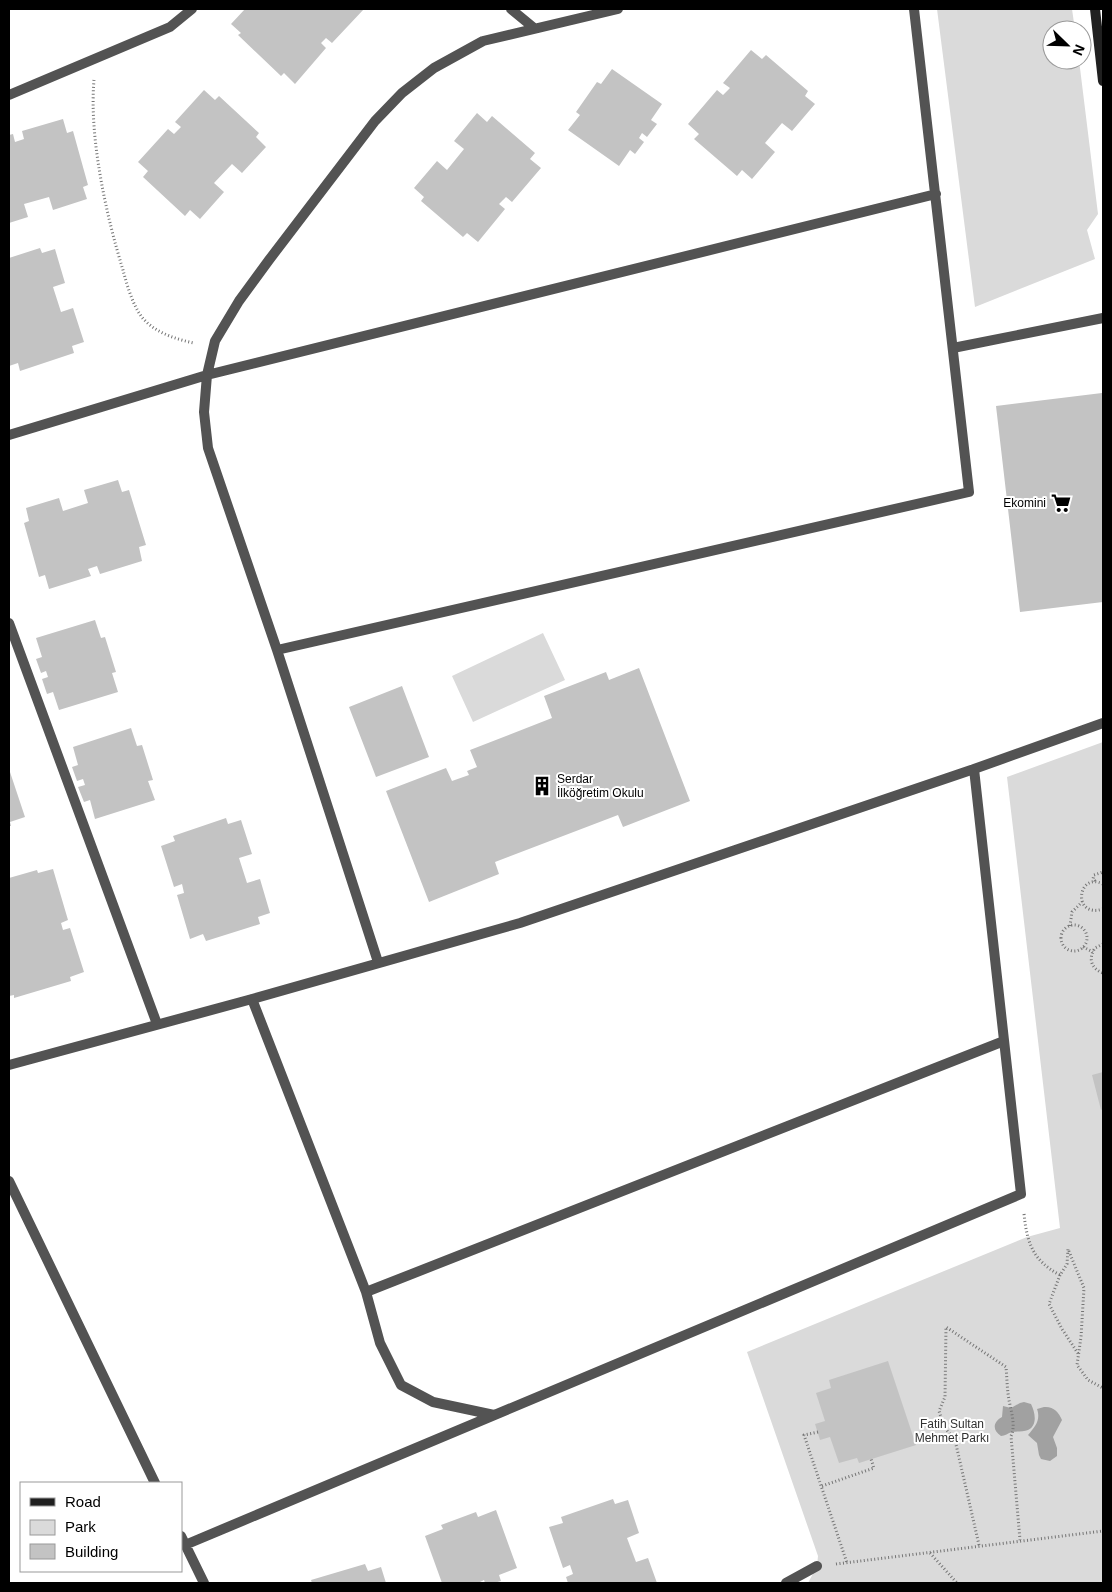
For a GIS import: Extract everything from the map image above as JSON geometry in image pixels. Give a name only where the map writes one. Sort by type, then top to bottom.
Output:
[{"type":"main road","points":[[1095,9],[1103,80]]},
{"type":"street","points":[[9,95],[170,27],[192,9]]},
{"type":"street","points":[[511,9],[534,28]]},
{"type":"street","points":[[378,962],[277,650],[208,448],[204,412],[207,375],[214,347],[239,301],[269,260],[375,121],[402,93],[434,68],[483,41],[618,9]]},
{"type":"street","points":[[277,650],[969,492],[914,9]]},
{"type":"street","points":[[9,435],[207,375],[936,194]]},
{"type":"street","points":[[953,348],[1103,318]]},
{"type":"street","points":[[9,623],[157,1024]]},
{"type":"street","points":[[9,1065],[520,923],[1103,724]]},
{"type":"street","points":[[204,1583],[183,1540],[494,1415],[1021,1194],[974,769]]},
{"type":"street","points":[[252,999],[366,1292],[380,1343],[401,1385],[434,1402],[494,1415]]},
{"type":"street","points":[[366,1292],[1004,1041]]},
{"type":"street","points":[[9,1181],[156,1482]]},
{"type":"street","points":[[786,1583],[818,1566]]},
{"type":"path","points":[[96,59],[92,105],[100,169],[117,249],[130,292],[141,316],[157,330],[175,339],[214,347]]},
{"type":"path","points":[[1095,881],[1093,879],[1094,875],[1103,872]]},
{"type":"path","points":[[1103,884],[1095,881],[1086,885],[1083,888],[1081,898],[1089,910],[1103,909]]},
{"type":"path","points":[[1070,926],[1072,912],[1082,902]]},
{"type":"path","points":[[1070,926],[1078,926],[1085,932],[1087,940],[1083,947],[1072,951],[1062,944],[1063,931],[1070,926]]},
{"type":"path","points":[[1103,944],[1092,952],[1091,961],[1093,966],[1103,973]]},
{"type":"path","points":[[1083,947],[1092,952]]},
{"type":"path","points":[[1021,1194],[1027,1237],[1032,1249],[1049,1269],[1060,1275]]},
{"type":"path","points":[[1079,1356],[1048,1304],[1060,1275],[1067,1264],[1068,1249],[1084,1288],[1084,1305],[1079,1356],[1077,1365],[1088,1380],[1103,1388]]},
{"type":"path","points":[[979,1546],[955,1440],[944,1427],[939,1411],[944,1397],[946,1328],[1006,1367],[1009,1400],[1012,1408],[1013,1432],[1011,1436],[1020,1540]]},
{"type":"path","points":[[818,1432],[804,1435],[847,1563]]},
{"type":"path","points":[[822,1486],[874,1468],[871,1459]]},
{"type":"path","points":[[818,1566],[1103,1531]]},
{"type":"path","points":[[929,1553],[957,1583]]},
{"type":"green space","points":[[937,9],[1072,9],[1074,20],[1042,20],[1042,70],[1080,70],[1098,214],[1087,230],[1095,259],[975,307]]},
{"type":"green space","points":[[543,633],[565,680],[473,722],[452,676]]},
{"type":"green space","name":"Fatih Sultan Mehmet Parkı","points":[[1103,742],[1103,1583],[808,1583],[817,1566],[818,1556],[747,1352],[1027,1237],[1060,1228],[1007,777]]},
{"type":"shaded area","points":[[1024,1402],[1031,1404],[1034,1414],[1035,1418],[1031,1428],[1026,1431],[1012,1432],[1001,1436],[995,1429],[995,1424],[1002,1417],[1003,1406],[1011,1408]]},
{"type":"shaded area","points":[[1050,1407],[1055,1410],[1062,1420],[1053,1437],[1057,1448],[1057,1456],[1050,1461],[1041,1459],[1037,1443],[1028,1435],[1038,1420],[1037,1409]]},
{"type":"building","points":[[245,9],[364,9],[332,43],[326,38],[321,43],[326,48],[295,84],[284,73],[281,76],[238,35],[241,33],[231,24]]},
{"type":"building","points":[[751,50],[762,59],[766,55],[808,91],[805,96],[815,104],[792,131],[782,123],[765,143],[775,152],[752,179],[742,170],[737,176],[694,139],[699,134],[688,124],[717,90],[723,95],[730,88],[723,83]]},
{"type":"building","points":[[612,69],[662,104],[651,120],[657,124],[647,137],[642,133],[639,138],[644,142],[635,154],[630,150],[619,166],[568,130],[580,115],[576,112],[597,82],[601,84]]},
{"type":"building","points":[[204,90],[215,100],[219,96],[259,133],[256,137],[266,147],[242,173],[232,164],[214,183],[224,192],[200,219],[190,210],[185,216],[143,177],[148,171],[138,162],[168,129],[174,134],[181,127],[175,122]]},
{"type":"building","points":[[477,113],[487,122],[492,116],[535,153],[530,159],[541,168],[512,202],[506,197],[499,204],[505,209],[478,242],[467,233],[463,237],[421,201],[424,197],[414,188],[437,161],[447,170],[464,149],[454,141]]},
{"type":"building","points":[[63,119],[67,133],[73,131],[88,185],[83,187],[87,199],[53,210],[49,197],[24,204],[28,217],[9,223],[9,135],[13,134],[15,142],[24,139],[22,131]]},
{"type":"building","points":[[40,248],[42,253],[55,249],[65,283],[53,287],[61,312],[73,308],[84,342],[72,346],[74,353],[20,371],[18,363],[9,366],[9,258]]},
{"type":"building","points":[[1102,393],[1103,602],[1020,612],[996,406]]},
{"type":"building","points":[[118,480],[122,492],[129,490],[146,545],[139,547],[142,561],[100,574],[97,566],[88,569],[91,576],[49,589],[45,575],[39,577],[24,523],[29,521],[26,508],[59,498],[63,511],[88,503],[84,490]]},
{"type":"building","points":[[95,620],[101,638],[105,637],[116,672],[112,673],[118,692],[59,710],[53,692],[47,694],[42,679],[48,677],[46,671],[41,673],[36,659],[42,657],[36,638]]},
{"type":"building","name":"Serdar İlköğretim Okulu","points":[[639,668],[690,801],[623,827],[618,815],[495,862],[499,874],[429,902],[386,791],[446,768],[452,781],[469,775],[467,771],[477,767],[470,750],[552,718],[544,696],[606,672],[609,680]]},
{"type":"building","points":[[402,686],[429,757],[376,777],[349,707]]},
{"type":"building","points":[[131,728],[137,746],[142,745],[153,780],[148,781],[155,800],[95,819],[90,800],[84,802],[78,787],[85,785],[83,779],[77,781],[72,767],[78,765],[73,747]]},
{"type":"building","points":[[9,769],[25,817],[10,822],[11,826],[9,826]]},
{"type":"building","points":[[226,818],[228,824],[241,820],[252,854],[239,858],[247,883],[260,879],[270,913],[258,917],[260,924],[206,941],[203,934],[190,939],[177,895],[184,893],[182,884],[174,887],[161,846],[175,841],[173,836]]},
{"type":"building","points":[[53,869],[68,920],[61,923],[63,930],[70,928],[84,972],[70,977],[71,981],[14,998],[14,995],[9,996],[9,878],[37,870],[38,873]]},
{"type":"building","points":[[1103,1072],[1103,1109],[1101,1110],[1092,1075]]},
{"type":"building","points":[[888,1361],[916,1445],[859,1463],[857,1458],[839,1463],[830,1437],[820,1440],[815,1424],[825,1421],[816,1393],[831,1388],[829,1380]]},
{"type":"building","points":[[613,1499],[615,1504],[628,1500],[639,1533],[627,1538],[636,1562],[648,1558],[657,1583],[568,1583],[566,1577],[573,1574],[570,1565],[563,1568],[549,1527],[563,1523],[561,1517]]},
{"type":"building","points":[[496,1510],[517,1568],[499,1575],[501,1581],[494,1583],[485,1583],[484,1580],[478,1583],[442,1583],[425,1536],[443,1529],[441,1525],[476,1512],[478,1517]]},
{"type":"building","points":[[365,1564],[368,1571],[381,1567],[386,1583],[312,1583],[311,1580]]},
{"type":"place","name":"Ekomini","points":[[1061,503]]},
{"type":"place","name":"Serdar İlköğretim Okulu","points":[[542,786]]}]
